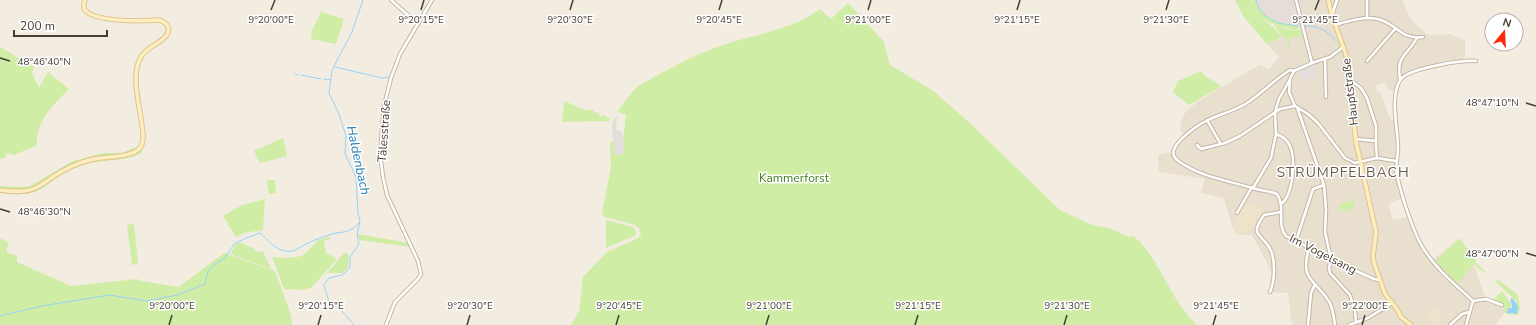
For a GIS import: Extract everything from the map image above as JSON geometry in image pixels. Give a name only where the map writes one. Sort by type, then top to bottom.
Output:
[{"type":"main road","points":[[0,190],[22,191],[33,189],[62,171],[78,164],[98,158],[131,154],[136,152],[142,146],[143,133],[136,70],[139,60],[144,52],[166,36],[169,29],[168,26],[159,20],[121,20],[91,15],[84,9],[85,0]]},
{"type":"main road","name":"Hauptstraße","points":[[1328,2],[1346,55],[1356,139],[1376,232],[1373,256],[1379,280],[1385,294],[1401,317],[1411,325]]},
{"type":"street","points":[[391,0],[418,24]]},
{"type":"street","name":"Tälesstraße","points":[[386,325],[395,302],[420,274],[418,261],[387,195],[383,177],[380,154],[384,107],[391,78],[400,54],[432,0]]},
{"type":"street","points":[[1296,0],[1312,63]]},
{"type":"street","points":[[1328,2],[1337,0]]},
{"type":"street","points":[[1332,15],[1337,0]]},
{"type":"street","points":[[1367,0],[1368,18]]},
{"type":"street","points":[[1335,25],[1368,18],[1380,19],[1406,35],[1416,38],[1422,37]]},
{"type":"street","points":[[1367,61],[1395,29]]},
{"type":"street","points":[[1401,80],[1399,70],[1400,62],[1416,38]]},
{"type":"street","points":[[1276,134],[1284,137],[1290,146],[1293,160],[1290,189],[1286,199],[1282,202],[1277,194],[1199,172],[1176,159],[1172,151],[1176,144],[1207,120],[1246,104],[1286,72],[1290,70],[1294,71],[1312,63],[1325,60],[1344,47]]},
{"type":"street","points":[[1325,60],[1326,97]]},
{"type":"street","points":[[1473,301],[1431,260],[1417,236],[1401,193],[1397,175],[1396,162],[1398,149],[1395,101],[1396,90],[1401,80],[1413,72],[1440,65],[1476,61]]},
{"type":"street","points":[[1237,213],[1271,158],[1276,134],[1275,112],[1279,99],[1294,71]]},
{"type":"street","points":[[1290,79],[1289,92],[1296,107],[1324,185],[1326,209],[1325,232],[1331,259],[1329,268],[1330,273],[1350,295],[1355,311],[1356,323]]},
{"type":"street","points":[[1349,79],[1361,88],[1367,98],[1376,126],[1377,158]]},
{"type":"street","points":[[1197,145],[1201,149],[1240,136],[1275,112],[1285,107],[1296,107],[1308,114],[1318,123],[1345,158],[1354,162],[1377,158],[1396,162]]},
{"type":"street","points":[[1207,120],[1220,143]]},
{"type":"street","name":"Hauptstraße","points":[[1356,139],[1376,141]]},
{"type":"street","points":[[1296,241],[1313,189],[1324,185]]},
{"type":"street","name":"Im Vogelsang","points":[[1282,202],[1282,231],[1286,236],[1331,259],[1379,280]]},
{"type":"street","points":[[1270,292],[1274,278],[1271,255],[1269,247],[1258,235],[1257,230],[1264,215],[1281,212]]},
{"type":"street","points":[[1309,248],[1305,267],[1307,274],[1330,303],[1334,313],[1335,325]]},
{"type":"street","points":[[1308,325],[1311,293],[1315,284]]},
{"type":"street","points":[[1473,301],[1486,299],[1502,305]]},
{"type":"street","points":[[1466,325],[1473,301]]},
{"type":"street","points":[[1349,325],[1368,318],[1392,303]]},
{"type":"street","points":[[1450,325],[1462,314],[1469,312]]},
{"type":"shaded area","points":[[1256,0],[1309,0],[1309,2],[1296,4],[1301,27],[1298,29],[1297,25],[1291,25],[1267,18],[1259,8]]},
{"type":"shaded area","points":[[1309,0],[1402,0],[1411,20],[1429,35],[1449,34],[1465,40],[1465,58],[1413,71],[1403,76],[1395,90],[1388,90],[1385,82],[1375,86],[1377,92],[1380,92],[1391,121],[1395,120],[1395,174],[1401,199],[1388,204],[1393,220],[1407,217],[1418,243],[1431,261],[1454,243],[1474,265],[1487,302],[1505,308],[1505,312],[1495,325],[1292,325],[1288,293],[1271,292],[1276,281],[1265,259],[1252,235],[1237,235],[1231,223],[1224,198],[1201,193],[1205,179],[1159,172],[1158,155],[1174,153],[1175,148],[1187,137],[1180,130],[1182,118],[1187,110],[1200,100],[1259,65],[1269,69],[1279,57],[1267,44],[1282,37],[1281,35],[1305,29],[1298,3],[1309,2]]},
{"type":"shaded area","points":[[1314,65],[1317,74],[1309,77],[1310,79],[1305,82],[1303,77],[1301,78],[1298,72]]},
{"type":"shaded area","points":[[615,117],[617,117],[616,130],[622,131],[625,153],[614,155],[612,125]]},
{"type":"shaded area","points":[[1246,203],[1264,208],[1265,212],[1260,218],[1258,217],[1255,222],[1258,223],[1256,228],[1237,234],[1234,225]]},
{"type":"shaded area","points":[[1436,307],[1443,316],[1436,321],[1438,325],[1433,325],[1425,316]]},
{"type":"green space","points":[[1235,0],[1251,0],[1253,7],[1261,17],[1278,32],[1281,37],[1267,44],[1244,17]]},
{"type":"green space","points":[[1252,0],[1256,0],[1261,12],[1266,16],[1285,24],[1298,25],[1298,29],[1294,30],[1270,23],[1260,16],[1254,7]]},
{"type":"green space","name":"Kammerforst","points":[[848,3],[884,42],[890,65],[932,90],[970,123],[1060,210],[1092,225],[1109,228],[1129,237],[1133,236],[1140,242],[1156,264],[1181,307],[1197,325],[571,325],[579,311],[583,277],[607,252],[638,238],[641,235],[639,228],[635,225],[605,217],[602,212],[611,167],[610,142],[613,142],[614,155],[625,153],[623,142],[626,114],[618,111],[632,92],[638,86],[658,75],[710,50],[785,27],[820,9],[831,19]]},
{"type":"green space","points":[[321,12],[344,19],[336,44],[311,39],[312,31]]},
{"type":"green space","points":[[1274,25],[1291,30],[1301,29],[1304,40],[1302,40],[1301,36],[1289,38],[1290,52],[1285,35],[1282,37]]},
{"type":"green space","points":[[0,47],[34,67],[32,73],[39,88],[48,72],[69,89],[57,101],[42,121],[37,137],[37,145],[14,155],[7,153],[5,158],[0,159]]},
{"type":"green space","points":[[1201,71],[1206,77],[1222,86],[1189,105],[1173,92],[1178,81]]},
{"type":"green space","points":[[564,101],[587,111],[588,109],[593,110],[594,113],[597,112],[601,117],[605,115],[607,118],[610,118],[609,121],[562,122]]},
{"type":"green space","points":[[283,138],[287,156],[260,163],[254,151]]},
{"type":"green space","points":[[133,148],[136,149],[132,152],[87,159],[32,188],[21,190],[0,189],[0,186],[30,186],[73,161],[103,153],[122,153]]},
{"type":"green space","points":[[141,150],[143,151],[133,157],[89,163],[61,175],[42,189],[35,192],[27,194],[0,193],[30,192],[38,189],[65,171],[83,163],[101,159],[132,156]]},
{"type":"green space","points":[[267,180],[275,180],[276,193],[269,194]]},
{"type":"green space","points":[[1354,197],[1354,207],[1346,212],[1341,210],[1339,205],[1341,203],[1350,202]]},
{"type":"green space","points":[[265,199],[263,230],[244,233],[236,237],[223,216],[242,205]]},
{"type":"green space","points":[[606,220],[633,227],[636,231],[636,235],[606,248]]},
{"type":"green space","points":[[134,224],[138,264],[132,265],[127,225]]},
{"type":"green space","points":[[358,234],[409,243],[411,247],[359,240]]},
{"type":"green space","points":[[329,237],[330,239],[324,241],[326,253],[337,259],[312,287],[304,290],[284,289],[272,257],[287,258],[302,256],[318,240]]},
{"type":"green space","points":[[0,238],[9,243],[6,252],[17,256],[17,262],[71,286],[137,279],[141,281],[179,287],[224,253],[275,271],[291,315],[292,325],[0,325]]},
{"type":"green space","points":[[1459,238],[1476,260],[1476,263],[1488,274],[1477,268],[1476,264],[1476,266],[1471,263],[1472,267],[1457,284],[1436,261]]},
{"type":"green space","points":[[240,242],[253,248],[256,252],[263,251],[271,269],[230,254],[235,245]]},
{"type":"green space","points":[[344,253],[349,254],[348,268],[342,273],[327,273]]},
{"type":"green space","points":[[1498,280],[1518,295],[1520,309],[1518,315],[1507,314],[1505,312],[1505,308],[1502,307],[1502,304],[1494,300],[1502,291],[1512,305],[1507,313],[1517,302],[1496,282]]},
{"type":"water","points":[[1512,298],[1517,305],[1517,314],[1507,313],[1508,308],[1512,308],[1510,300]]},
{"type":"waterway","name":"Haldenbach","points":[[354,325],[343,312],[329,302],[324,285],[329,278],[342,275],[350,268],[350,257],[359,244],[357,235],[360,221],[358,214],[356,177],[345,154],[346,136],[339,114],[329,93],[332,70],[352,32],[363,0]]},
{"type":"waterway","name":"STRÜMPFELBACH","points":[[1256,0],[1258,7],[1271,20],[1298,26]]},
{"type":"waterway","name":"STRÜMPFELBACH","points":[[1305,26],[1323,30],[1336,41]]},
{"type":"waterway","points":[[335,67],[382,78],[389,77]]},
{"type":"waterway","points":[[301,75],[321,79]]},
{"type":"waterway","name":"Haldenbach","points":[[324,79],[331,80]]},
{"type":"waterway","points":[[0,316],[42,306],[109,295],[147,301],[177,295],[205,284],[208,271],[215,264],[225,258],[234,244],[246,238],[260,233],[278,249],[293,251],[317,239],[332,234],[346,232],[360,222]]},
{"type":"district","name":"STRÜMPFELBACH","points":[[1343,172]]}]
